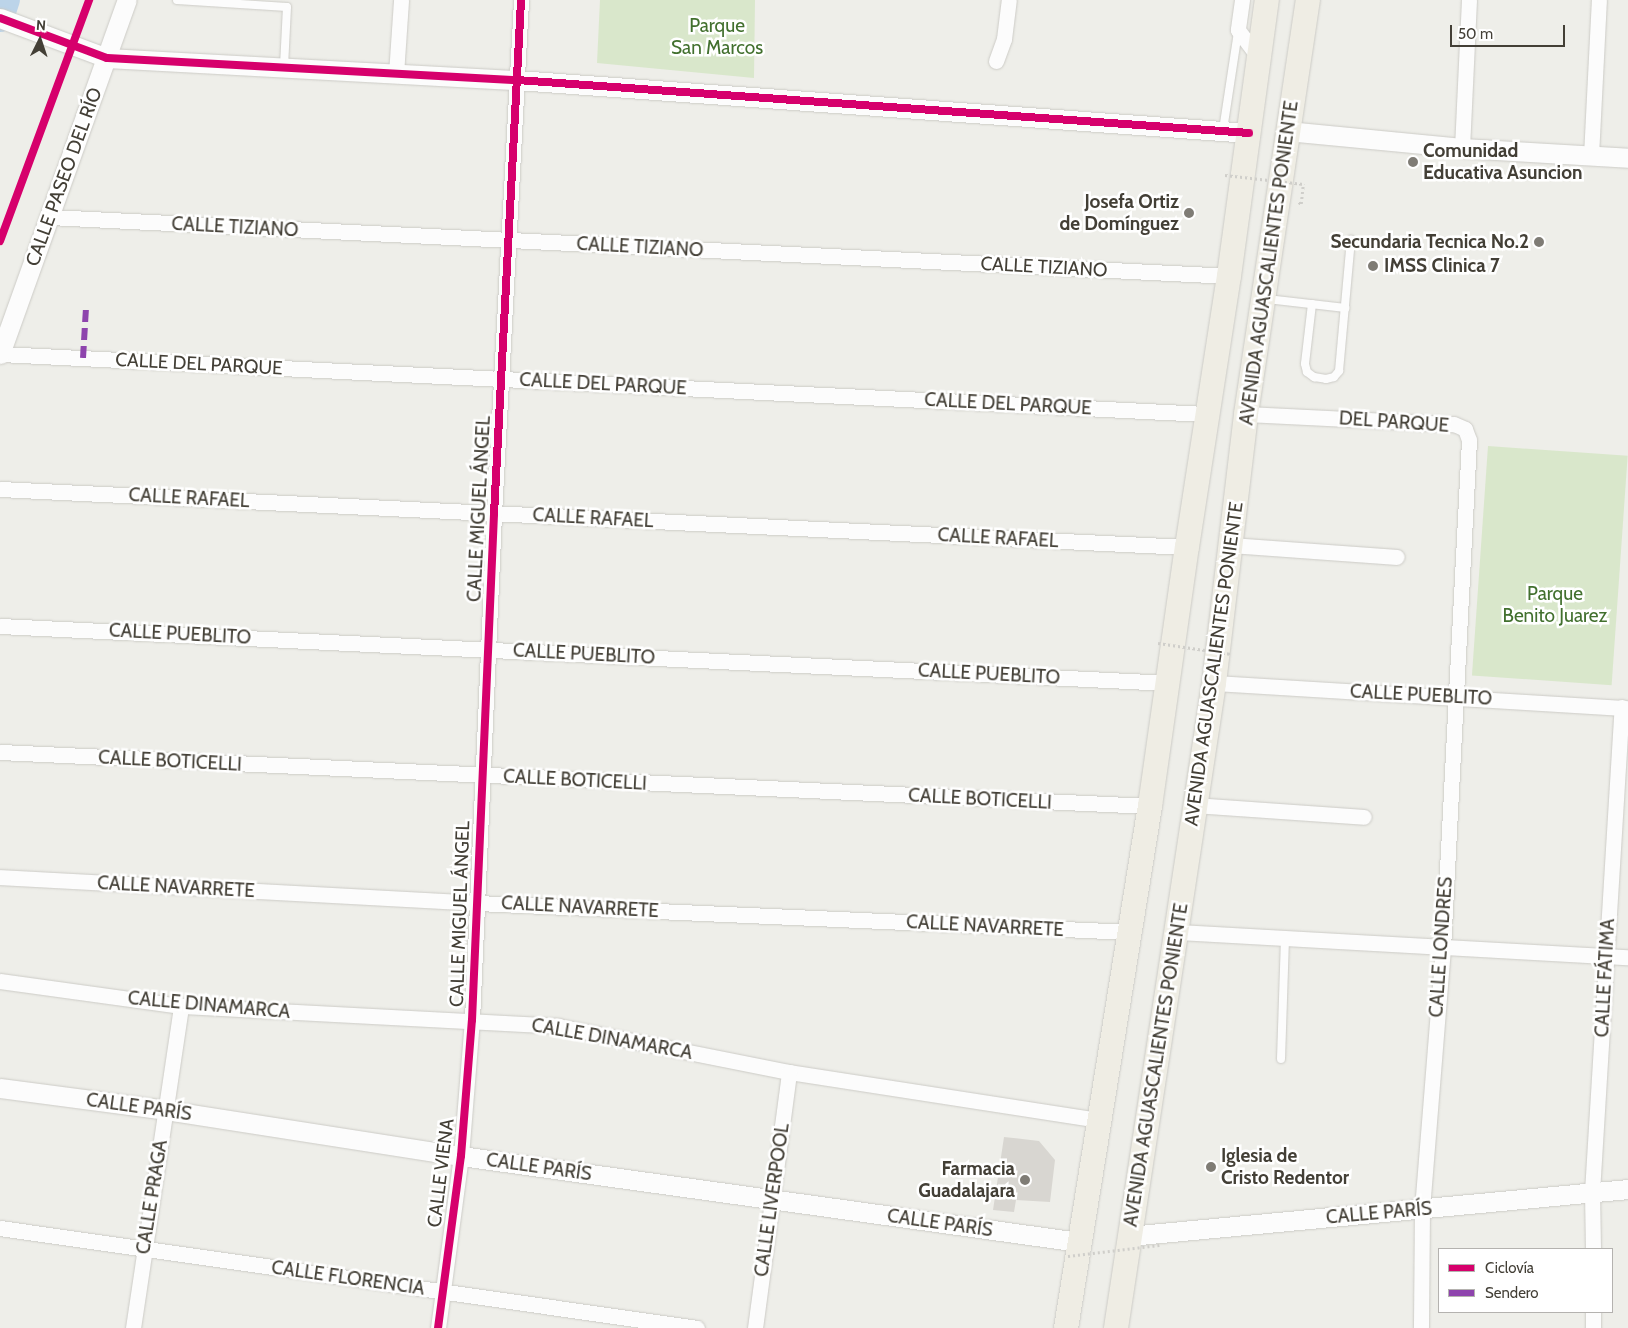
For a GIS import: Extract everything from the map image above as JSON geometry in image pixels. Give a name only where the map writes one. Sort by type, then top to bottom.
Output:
[{"type":"main road","name":"AVENIDA AGUASCALIENTES PONIENTE","points":[[1066,1328],[1073,1249],[1100,1120],[1150,806],[1207,414],[1230,276],[1267,0]]},
{"type":"main road","name":"AVENIDA AGUASCALIENTES PONIENTE","points":[[1116,1328],[1214,683],[1246,414],[1308,0]]},
{"type":"street","name":"CALLE PASEO DEL RÍO","points":[[0,354],[127,0]]},
{"type":"street","points":[[396,74],[401,0]]},
{"type":"street","name":"CALLE MIGUEL ÁNGEL","points":[[472,1020],[494,514],[521,0]]},
{"type":"street","points":[[996,61],[1004,39],[1009,0]]},
{"type":"street","points":[[1242,0],[1238,30],[1259,58]]},
{"type":"street","points":[[1462,148],[1469,0]]},
{"type":"street","points":[[1591,156],[1598,0]]},
{"type":"street","points":[[0,18],[107,58],[517,80],[1249,132]]},
{"type":"street","points":[[1288,131],[1462,148],[1628,158]]},
{"type":"street","name":"CALLE TIZIANO","points":[[50,218],[1230,276]]},
{"type":"street","name":"CALLE DEL PARQUE","points":[[0,354],[1207,414]]},
{"type":"street","name":"DEL PARQUE","points":[[1246,414],[1454,424],[1465,429],[1469,440],[1463,566]]},
{"type":"street","name":"CALLE RAFAEL","points":[[0,489],[1187,547]]},
{"type":"street","points":[[1231,546],[1397,557]]},
{"type":"street","name":"CALLE LONDRES","points":[[1421,1328],[1422,1209],[1443,948],[1454,697],[1463,566]]},
{"type":"street","name":"CALLE PUEBLITO","points":[[0,626],[1168,683]]},
{"type":"street","name":"CALLE PUEBLITO","points":[[1214,683],[1625,707]]},
{"type":"street","name":"CALLE FÁTIMA","points":[[1593,1248],[1592,1192],[1606,956],[1625,707]]},
{"type":"street","name":"CALLE BOTICELLI","points":[[0,752],[1150,806]]},
{"type":"street","points":[[1194,805],[1364,816]]},
{"type":"street","name":"CALLE NAVARRETE","points":[[0,878],[477,903],[1130,932]]},
{"type":"street","points":[[1177,932],[1628,957]]},
{"type":"street","name":"CALLE DINAMARCA","points":[[0,981],[181,1006],[558,1026],[789,1072],[1100,1120]]},
{"type":"street","name":"CALLE PRAGA","points":[[133,1328],[181,1006]]},
{"type":"street","name":"CALLE VIENA","points":[[438,1328],[461,1156],[472,1020]]},
{"type":"street","name":"CALLE LIVERPOOL","points":[[755,1328],[789,1072]]},
{"type":"street","name":"CALLE PARÍS","points":[[0,1088],[166,1110],[461,1156],[771,1199],[1073,1249]]},
{"type":"street","name":"CALLE PARÍS","points":[[1129,1236],[1628,1189]]},
{"type":"street","name":"CALLE FLORENCIA","points":[[0,1228],[697,1328]]},
{"type":"street","points":[[1593,1313],[1593,1328]]},
{"type":"lane","points":[[177,0],[288,7],[284,67]]},
{"type":"lane","points":[[1223,130],[1238,30]]},
{"type":"lane","points":[[1312,304],[1305,364],[1307,372],[1314,377],[1326,379],[1334,377],[1339,371],[1351,240]]},
{"type":"lane","points":[[1263,298],[1345,308]]},
{"type":"lane","points":[[1281,1059],[1285,939]]},
{"type":"path","points":[[1225,175],[1303,184],[1301,204],[1299,204],[1300,189]]},
{"type":"path","points":[[1158,643],[1231,654]]},
{"type":"path","points":[[1073,1249],[1159,1244]]},
{"type":"green space","name":"Parque San Marcos","points":[[600,0],[755,0],[754,78],[597,63]]},
{"type":"green space","name":"Parque Benito Juarez","points":[[1488,446],[1628,456],[1612,685],[1472,675]]},
{"type":"building","name":"Farmacia Guadalajara","points":[[1004,1137],[1039,1141],[1055,1160],[1050,1202],[1016,1200],[1014,1212],[993,1210]]},
{"type":"waterway","points":[[0,18],[6,0]]},
{"type":"marked path","points":[[83,358],[86,308]]},
{"type":"cycle path","points":[[0,241],[89,0]]},
{"type":"cycle path","points":[[438,1328],[461,1156],[472,1020],[494,514],[521,0]]},
{"type":"cycle path","points":[[0,18],[107,58],[517,80],[1249,133]]},
{"type":"place","name":"Comunidad Educativa Asuncion","points":[[1413,162]]},
{"type":"place","name":"Josefa Ortiz de Domínguez","points":[[1189,213]]},
{"type":"place","name":"Secundaria Tecnica No.2","points":[[1539,242]]},
{"type":"place","name":"IMSS Clinica 7","points":[[1373,266]]},
{"type":"place","name":"Iglesia de Cristo Redentor","points":[[1211,1167]]},
{"type":"place","name":"Farmacia Guadalajara","points":[[1025,1180]]}]
